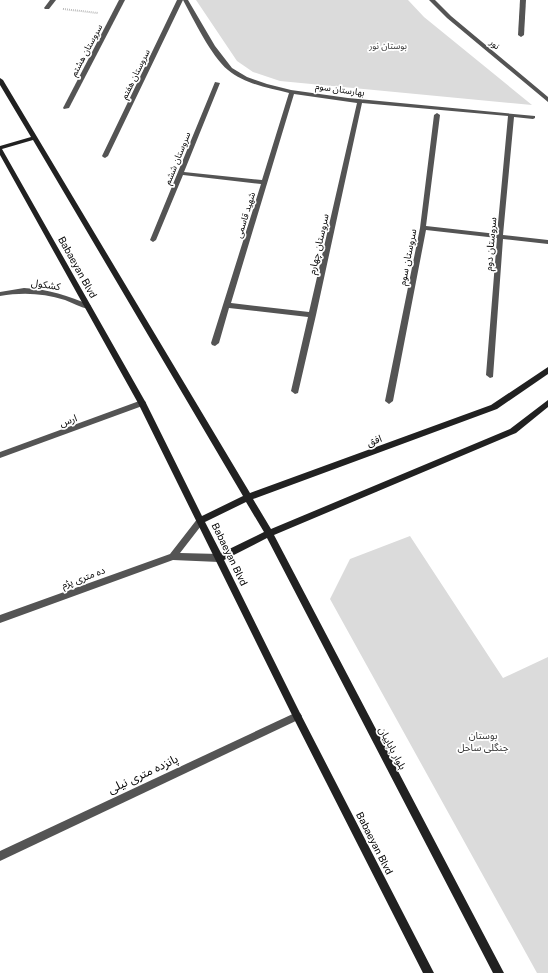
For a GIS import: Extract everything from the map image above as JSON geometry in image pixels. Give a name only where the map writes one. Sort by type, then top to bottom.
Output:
[{"type":"main road","points":[[0,80],[269,533]]},
{"type":"main road","points":[[0,149],[34,138]]},
{"type":"main road","name":"Babaeyan Blvd","points":[[0,149],[142,403],[220,558],[296,716],[429,973]]},
{"type":"main road","name":"افق","points":[[200,520],[248,497],[494,407],[548,370]]},
{"type":"main road","points":[[220,558],[269,533],[513,431],[548,403]]},
{"type":"main road","name":"بلوار باباییان","points":[[269,533],[499,973]]},
{"type":"street","points":[[47,8],[52,0]]},
{"type":"street","name":"سروستان هشتم","points":[[66,108],[122,0]]},
{"type":"street","name":"سروستان هفتم","points":[[105,156],[180,0]]},
{"type":"street","name":"بهارستان سوم","points":[[185,0],[222,60],[231,69],[243,77],[292,92],[360,101],[533,117]]},
{"type":"street","name":"نور","points":[[432,0],[548,100]]},
{"type":"street","points":[[521,35],[523,0]]},
{"type":"street","name":"سروستان ششم","points":[[153,240],[217,83]]},
{"type":"street","name":"شهید قاسمی","points":[[215,343],[292,92]]},
{"type":"street","name":"سروستان چهارم","points":[[296,391],[360,101]]},
{"type":"street","name":"سروستان سوم","points":[[389,401],[423,228],[437,115]]},
{"type":"street","name":"سروستان دوم","points":[[490,375],[511,115]]},
{"type":"street","points":[[180,173],[264,182]]},
{"type":"street","points":[[423,228],[500,238],[548,242]]},
{"type":"street","name":"کشکول","points":[[0,294],[31,291],[60,295],[88,307]]},
{"type":"street","points":[[227,305],[313,315]]},
{"type":"street","name":"ارس","points":[[0,455],[142,403]]},
{"type":"street","points":[[173,556],[200,520]]},
{"type":"street","name":"ده متری پژم","points":[[0,619],[173,556],[220,558]]},
{"type":"street","name":"پانزده متری نیلی","points":[[0,856],[296,716]]},
{"type":"path","points":[[47,8],[114,15]]},
{"type":"green space","name":"بوستان نور","points":[[196,0],[408,0],[424,17],[532,105],[280,81],[253,72],[237,61]]},
{"type":"green space","name":"بوستان جنگلی ساحل","points":[[410,536],[503,678],[548,657],[548,973],[537,973],[330,599],[350,559]]}]
